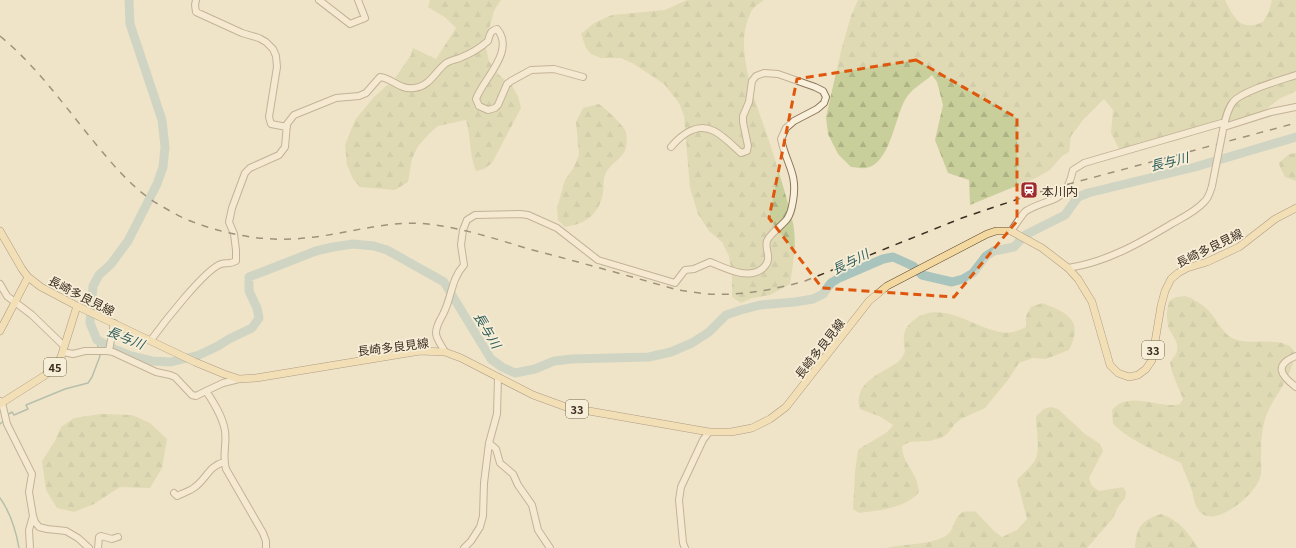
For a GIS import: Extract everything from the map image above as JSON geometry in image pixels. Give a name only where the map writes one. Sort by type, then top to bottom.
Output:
[{"type":"main road","name":"長崎多良見線","points":[[0,231],[28,277],[42,287],[79,307],[195,362],[240,379],[256,378],[420,351],[445,352],[533,395],[566,407],[709,432],[721,432],[741,431],[758,425],[779,413],[793,399],[869,301],[887,286],[987,234],[996,231],[1011,231],[1056,257],[1068,268],[1078,279],[1092,302],[1110,365],[1118,373],[1129,377],[1138,375],[1146,369],[1152,360],[1163,299],[1171,279],[1187,268],[1207,262],[1239,247],[1275,219],[1296,208]]},
{"type":"main road","points":[[0,331],[28,277]]},
{"type":"main road","name":"45","points":[[1,402],[55,367],[61,357],[79,307]]},
{"type":"street","points":[[196,0],[196,12],[237,31],[259,38],[273,49],[276,56],[277,67],[269,117],[271,124],[286,127]]},
{"type":"street","points":[[319,0],[350,24],[365,18],[358,0]]},
{"type":"street","points":[[151,340],[208,272],[221,264],[230,264],[236,261],[234,234],[229,222],[242,179],[250,168],[279,155],[285,147],[286,127],[289,120],[294,115],[336,98],[354,98],[366,93],[380,77],[407,88],[421,86],[431,79],[449,61],[460,58],[479,48],[488,41],[492,30],[497,29],[503,39],[502,52],[476,99],[479,106],[484,109],[488,110],[496,108],[507,84],[531,70],[554,69],[583,77]]},
{"type":"street","points":[[445,352],[436,337],[436,331],[453,285],[459,271],[464,265],[461,245],[463,230],[467,220],[475,215],[528,215],[557,228],[598,260],[675,283],[685,270],[694,269],[710,262],[723,268],[745,274],[758,272],[766,265],[768,259],[766,247],[767,240],[788,218],[792,207],[795,184],[781,139],[786,128],[794,121],[817,109],[824,103],[826,97],[823,91],[815,87],[778,74],[764,72],[756,76],[752,81],[749,102],[743,116],[742,122],[748,146],[747,151],[741,153],[720,134],[714,130],[704,128],[694,129],[683,135],[672,148]]},
{"type":"street","points":[[1068,268],[1101,260],[1127,249],[1200,206],[1208,197],[1212,186],[1222,135],[1233,102],[1240,97],[1296,75]]},
{"type":"street","points":[[1011,231],[1025,212],[1058,198],[1070,183],[1073,170],[1084,163],[1254,116],[1296,107]]},
{"type":"street","points":[[0,284],[7,296],[32,315],[64,349],[73,354],[104,351],[156,372],[170,374],[176,377],[192,395],[196,396],[223,383],[240,379]]},
{"type":"street","points":[[104,351],[112,341],[114,323]]},
{"type":"street","points":[[1296,356],[1289,359],[1281,369],[1282,374],[1296,387]]},
{"type":"street","points":[[464,548],[480,527],[483,516],[484,483],[489,442],[497,414],[498,377]]},
{"type":"street","points":[[206,391],[223,422],[226,433],[224,462],[226,469],[263,533],[266,541],[266,548]]},
{"type":"street","points":[[1,402],[7,424],[32,474],[29,492],[33,516],[40,527],[47,530],[66,531],[78,538],[89,548]]},
{"type":"street","points":[[685,548],[683,543],[679,500],[682,487],[703,440],[709,432]]},
{"type":"street","points":[[489,442],[496,449],[500,463],[513,474],[518,485],[532,506],[538,530],[550,548]]},
{"type":"street","points":[[174,493],[177,496],[194,488],[207,476],[216,464],[224,462]]},
{"type":"street","points":[[30,548],[29,530],[33,516]]},
{"type":"street","points":[[98,548],[99,537],[101,536],[112,539],[118,536]]},
{"type":"highlighted area","points":[[916,60],[1017,118],[1017,221],[954,297],[822,288],[769,218],[797,79]]},
{"type":"green space","points":[[430,0],[501,0],[494,11],[485,44],[489,61],[499,75],[512,86],[518,96],[521,108],[492,163],[484,169],[476,171],[472,159],[466,120],[438,126],[430,133],[418,146],[412,159],[408,182],[395,190],[360,187],[353,179],[347,165],[345,145],[355,120],[374,97],[395,78],[411,55],[413,48],[436,59],[456,28],[446,18],[428,7]]},
{"type":"green space","points":[[687,0],[764,0],[752,10],[746,27],[744,44],[745,62],[754,97],[774,156],[791,214],[795,238],[794,254],[790,284],[770,295],[752,298],[741,303],[732,297],[732,276],[729,256],[722,242],[709,231],[698,214],[690,188],[684,116],[679,103],[664,84],[634,64],[621,58],[601,58],[591,54],[586,48],[581,34],[594,23],[612,15],[665,10]]},
{"type":"green space","points":[[858,0],[1225,0],[1235,18],[1239,22],[1243,24],[1255,25],[1263,22],[1269,11],[1272,0],[1296,0],[1296,91],[1279,99],[1264,111],[1198,130],[1190,136],[1175,141],[1160,144],[1141,144],[1119,149],[1111,133],[1113,110],[1104,99],[1083,120],[1071,136],[1069,152],[1062,156],[1050,170],[1036,178],[970,205],[969,180],[948,173],[935,140],[943,105],[937,82],[932,75],[914,89],[905,100],[891,139],[881,158],[874,165],[866,168],[851,167],[838,154],[828,134],[826,117],[841,51],[851,16]]},
{"type":"green space","points":[[599,104],[621,124],[625,130],[627,139],[626,146],[621,157],[606,172],[601,201],[594,213],[579,224],[565,227],[558,220],[557,208],[565,180],[574,167],[579,155],[576,122],[583,108]]},
{"type":"green space","points":[[1296,153],[1296,181],[1285,177],[1279,163],[1289,154]]},
{"type":"green space","points":[[1176,297],[1188,297],[1202,305],[1211,313],[1226,333],[1236,340],[1282,343],[1289,346],[1294,351],[1294,358],[1289,373],[1267,413],[1263,426],[1261,440],[1261,473],[1259,481],[1251,493],[1241,502],[1224,513],[1215,516],[1206,516],[1197,508],[1181,463],[1154,451],[1128,436],[1113,424],[1112,410],[1118,404],[1126,401],[1134,400],[1173,405],[1180,404],[1183,399],[1172,372],[1170,362],[1177,352],[1177,345],[1175,338],[1168,328],[1167,319],[1169,301]]},
{"type":"green space","points":[[1042,303],[1059,310],[1071,319],[1075,331],[1069,350],[1046,359],[1033,358],[1019,363],[1008,380],[985,408],[961,419],[947,434],[941,438],[929,441],[910,442],[902,446],[905,459],[918,484],[919,492],[913,498],[907,502],[883,510],[859,513],[853,509],[858,450],[883,435],[893,425],[881,417],[860,409],[860,392],[870,380],[901,359],[905,352],[904,334],[908,326],[915,319],[926,314],[936,312],[958,316],[989,329],[1004,333],[1017,331],[1026,327],[1026,316],[1031,307]]},
{"type":"green space","points":[[1051,407],[1058,409],[1085,434],[1100,444],[1103,451],[1089,478],[1092,486],[1099,491],[1123,487],[1126,492],[1125,498],[1118,507],[1113,518],[1087,548],[886,548],[930,542],[944,537],[948,534],[957,518],[963,512],[975,511],[994,531],[1002,537],[1017,530],[1027,519],[1017,480],[1030,467],[1036,458],[1038,443],[1036,416],[1044,409]]},
{"type":"green space","points":[[101,414],[132,415],[150,423],[167,439],[162,468],[150,488],[120,487],[94,504],[74,512],[57,508],[46,490],[42,461],[55,441],[61,427],[74,418]]},
{"type":"green space","points":[[1161,514],[1173,520],[1183,528],[1198,548],[1135,548],[1137,535],[1144,522]]},
{"type":"waterway","name":"長与川","points":[[129,0],[130,24],[162,120],[165,147],[163,167],[157,184],[128,241],[111,264],[99,275],[93,286],[90,323],[97,340],[131,356],[152,361],[171,362],[199,355],[252,328],[259,318],[257,308],[249,291],[249,277],[316,251],[353,244],[374,246],[387,250],[444,282],[491,359],[502,367],[515,373],[535,369],[554,361],[572,359],[649,357],[671,352],[692,343],[709,332],[726,315],[760,305],[813,299],[823,294],[831,283],[839,278],[883,259],[893,257],[913,266],[922,275],[952,282],[963,279],[973,273],[986,256],[994,251],[1014,247],[1025,235],[1065,215],[1078,197],[1088,193],[1195,167],[1296,137]]},
{"type":"waterway","name":"長与川","points":[[97,340],[98,348]]},
{"type":"waterway","points":[[7,415],[12,412],[14,415],[28,409],[26,405],[65,389],[88,383],[92,377],[100,356],[99,352]]},
{"type":"waterway","points":[[0,424],[5,420]]},
{"type":"waterway","points":[[0,498],[7,509],[12,522],[19,548]]},
{"type":"railway","points":[[0,36],[36,71],[121,174],[148,198],[177,215],[209,228],[250,237],[292,239],[397,224],[428,224],[479,234],[678,290],[706,294],[756,292],[805,281],[962,218],[1039,192],[1296,123]]},
{"type":"place","name":"本川内","points":[[1029,190]]}]
